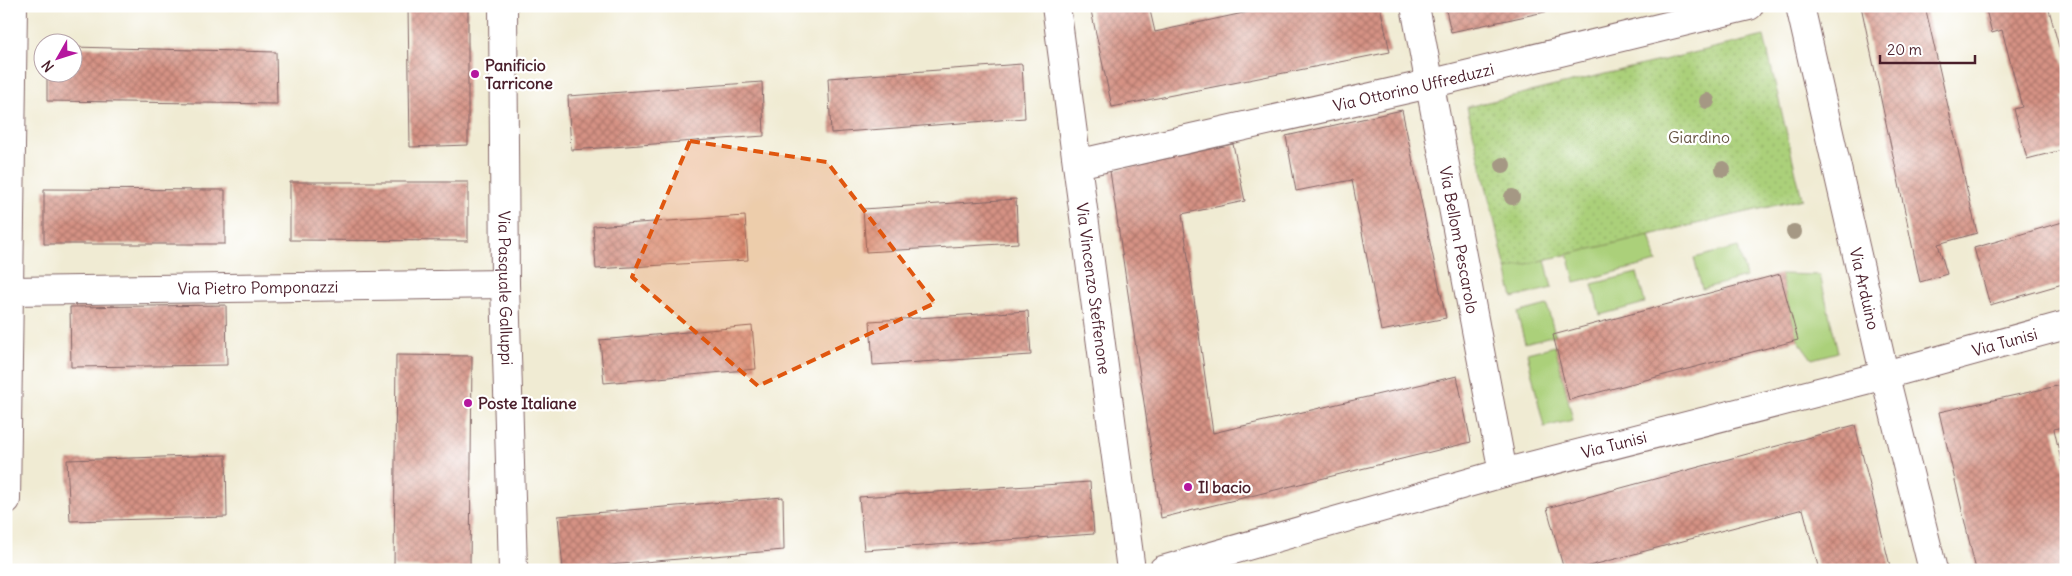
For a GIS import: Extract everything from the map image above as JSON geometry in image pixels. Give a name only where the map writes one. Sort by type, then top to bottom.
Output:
[{"type":"street","points":[[6,500],[13,6]]},
{"type":"street","name":"Via Pasquale Galluppi","points":[[503,6],[505,284],[513,570]]},
{"type":"street","name":"Via Vincenzo Steffenone","points":[[1056,6],[1131,570]]},
{"type":"street","name":"Via Bellom Pescarolo","points":[[1414,6],[1503,473]]},
{"type":"street","name":"Via Ottorino Uffreduzzi","points":[[1077,164],[1429,84],[1748,6]]},
{"type":"street","name":"Via Arduino","points":[[1800,6],[1885,375],[1933,570]]},
{"type":"street","name":"Via Pietro Pomponazzi","points":[[10,291],[505,284]]},
{"type":"street","name":"Via Tunisi","points":[[1163,570],[1503,473],[1885,375],[2066,325]]},
{"type":"highlighted area","points":[[690,141],[827,162],[935,303],[758,386],[632,277]]},
{"type":"green space","name":"Giardino","points":[[1764,36],[1802,199],[1506,269],[1467,107]]},
{"type":"green space","points":[[1797,180],[1802,199],[1649,235],[1657,262],[1575,282],[1568,254],[1545,259],[1552,288],[1513,298],[1503,256]]},
{"type":"green space","points":[[1738,247],[1746,277],[1702,289],[1694,258]]},
{"type":"green space","points":[[1637,273],[1645,303],[1600,315],[1592,284]]},
{"type":"green space","points":[[1780,274],[1820,275],[1838,352],[1812,359],[1798,340]]},
{"type":"green space","points":[[1547,305],[1555,335],[1525,343],[1517,313]]},
{"type":"green space","points":[[1555,346],[1573,420],[1544,427],[1527,353]]},
{"type":"building","points":[[408,6],[468,6],[468,145],[410,147]]},
{"type":"building","points":[[1090,6],[1149,6],[1155,32],[1276,6],[1380,6],[1390,52],[1112,107]]},
{"type":"building","points":[[1445,6],[1568,6],[1568,7],[1451,32]]},
{"type":"building","points":[[1861,6],[1925,6],[1977,233],[1938,244],[1947,274],[1920,282]]},
{"type":"building","points":[[1985,6],[2048,6],[2066,73],[2066,96],[2062,97],[2066,113],[2066,149],[2027,159],[2014,109],[2022,107],[2002,30],[1992,33]]},
{"type":"building","points":[[82,47],[276,52],[277,104],[47,101],[47,82],[82,82]]},
{"type":"building","points":[[1022,64],[1025,118],[831,133],[828,78]]},
{"type":"building","points":[[762,82],[764,136],[571,150],[568,96]]},
{"type":"building","points":[[1402,110],[1446,318],[1381,331],[1352,180],[1296,191],[1286,136]]},
{"type":"building","points":[[1233,144],[1245,201],[1182,214],[1213,433],[1457,376],[1471,442],[1161,518],[1110,171]]},
{"type":"building","points":[[290,182],[468,182],[468,241],[290,240]]},
{"type":"building","points":[[44,189],[225,190],[225,244],[44,244]]},
{"type":"building","points":[[1016,199],[1018,243],[866,252],[863,209]]},
{"type":"building","points":[[745,216],[748,260],[596,269],[593,226]]},
{"type":"building","points":[[2066,221],[2066,283],[1990,305],[1974,248]]},
{"type":"building","points":[[1780,274],[1798,340],[1569,400],[1553,335]]},
{"type":"building","points":[[226,305],[227,365],[71,367],[70,307]]},
{"type":"building","points":[[1028,311],[1031,355],[873,365],[870,321]]},
{"type":"building","points":[[752,326],[756,369],[604,383],[600,340]]},
{"type":"building","points":[[396,355],[472,356],[470,568],[394,567]]},
{"type":"building","points":[[2066,384],[2066,426],[2054,429],[2066,483],[2066,570],[1976,570],[1939,412]]},
{"type":"building","points":[[1855,425],[1891,570],[1819,570],[1803,509],[1574,570],[1564,570],[1547,508]]},
{"type":"building","points":[[226,455],[227,517],[70,521],[67,460]]},
{"type":"building","points":[[1090,482],[1094,534],[864,550],[859,497]]},
{"type":"building","points":[[783,497],[784,550],[563,569],[558,516]]},
{"type":"place","name":"Panificio Tarricone","points":[[475,74]]},
{"type":"place","name":"Poste Italiane","points":[[468,403]]},
{"type":"place","name":"Il bacio","points":[[1188,487]]}]
